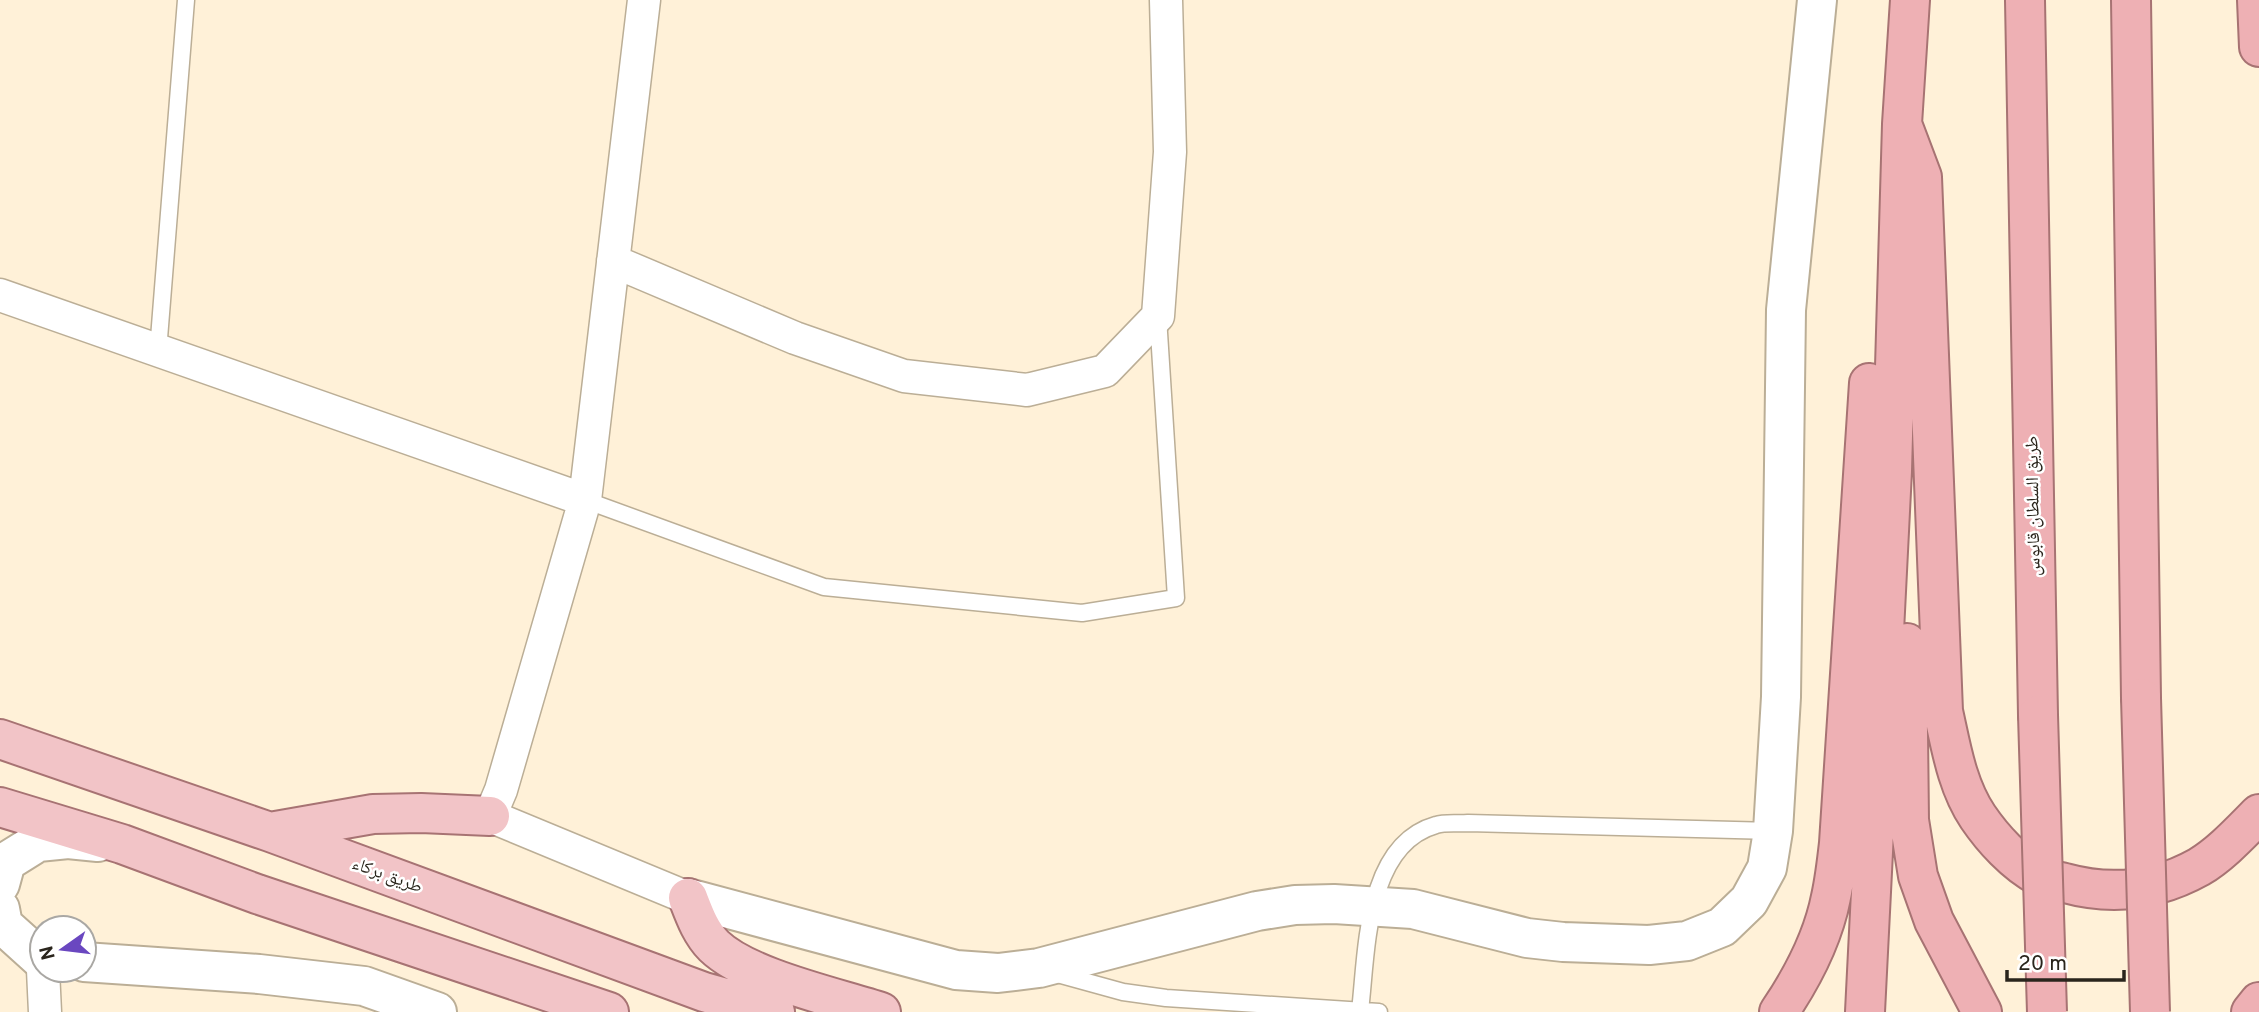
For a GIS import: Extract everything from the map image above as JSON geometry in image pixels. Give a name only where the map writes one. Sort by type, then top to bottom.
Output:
[{"type":"highway","points":[[1865,1012],[1892,471],[1902,124],[1910,0]]},
{"type":"highway","name":"طريق السلطان قابوس","points":[[2025,0],[2038,715],[2047,1012]]},
{"type":"highway","points":[[2131,0],[2141,698],[2150,1012]]},
{"type":"highway","points":[[2257,0],[2259,47]]},
{"type":"highway","points":[[1902,124],[1922,177],[1943,711],[1956,771],[1977,815],[2002,847],[2040,876],[2087,889],[2127,891],[2160,883],[2200,866],[2259,814]]},
{"type":"highway","points":[[1779,1012],[1800,982],[1831,899],[1839,843],[1877,260],[1902,124]]},
{"type":"highway","points":[[1892,471],[1906,552],[1909,820],[1917,865],[1934,921],[1982,1012]]},
{"type":"highway","points":[[2251,1012],[2259,1002]]},
{"type":"main road","name":"طريق بركاء","points":[[0,739],[270,832],[704,992],[775,1012]]},
{"type":"main road","points":[[0,807],[122,844],[257,894],[609,1012]]},
{"type":"main road","points":[[270,832],[373,814],[490,816]]},
{"type":"main road","points":[[688,898],[697,923],[713,945],[734,962],[758,973],[881,1012]]},
{"type":"street","points":[[644,0],[585,500],[501,790],[490,816],[688,898],[956,970],[998,972],[1039,968],[1257,911],[1295,905],[1334,904],[1413,909],[1492,930],[1539,939],[1649,945],[1687,942],[1722,927],[1749,901],[1767,868],[1773,831],[1781,697],[1786,310],[1817,0]]},
{"type":"street","points":[[613,261],[795,338],[904,376],[1027,390],[1105,371],[1158,316],[1170,152],[1166,0]]},
{"type":"street","points":[[0,295],[585,500]]},
{"type":"street","points":[[0,884],[6,862],[38,842],[68,839],[122,844]]},
{"type":"street","points":[[0,909],[3,925],[28,948]]},
{"type":"street","points":[[0,951],[28,958]]},
{"type":"street","points":[[98,963],[259,974],[364,986],[437,1012]]},
{"type":"street","points":[[44,984],[45,1012]]},
{"type":"lane","points":[[158,351],[187,0]]},
{"type":"lane","points":[[585,500],[824,587],[1082,613],[1176,598],[1158,316]]},
{"type":"lane","points":[[1360,1011],[1372,906],[1387,866],[1406,840],[1436,825],[1468,823],[1773,831]]},
{"type":"lane","points":[[1039,968],[1080,982],[1166,998],[1379,1012]]}]
